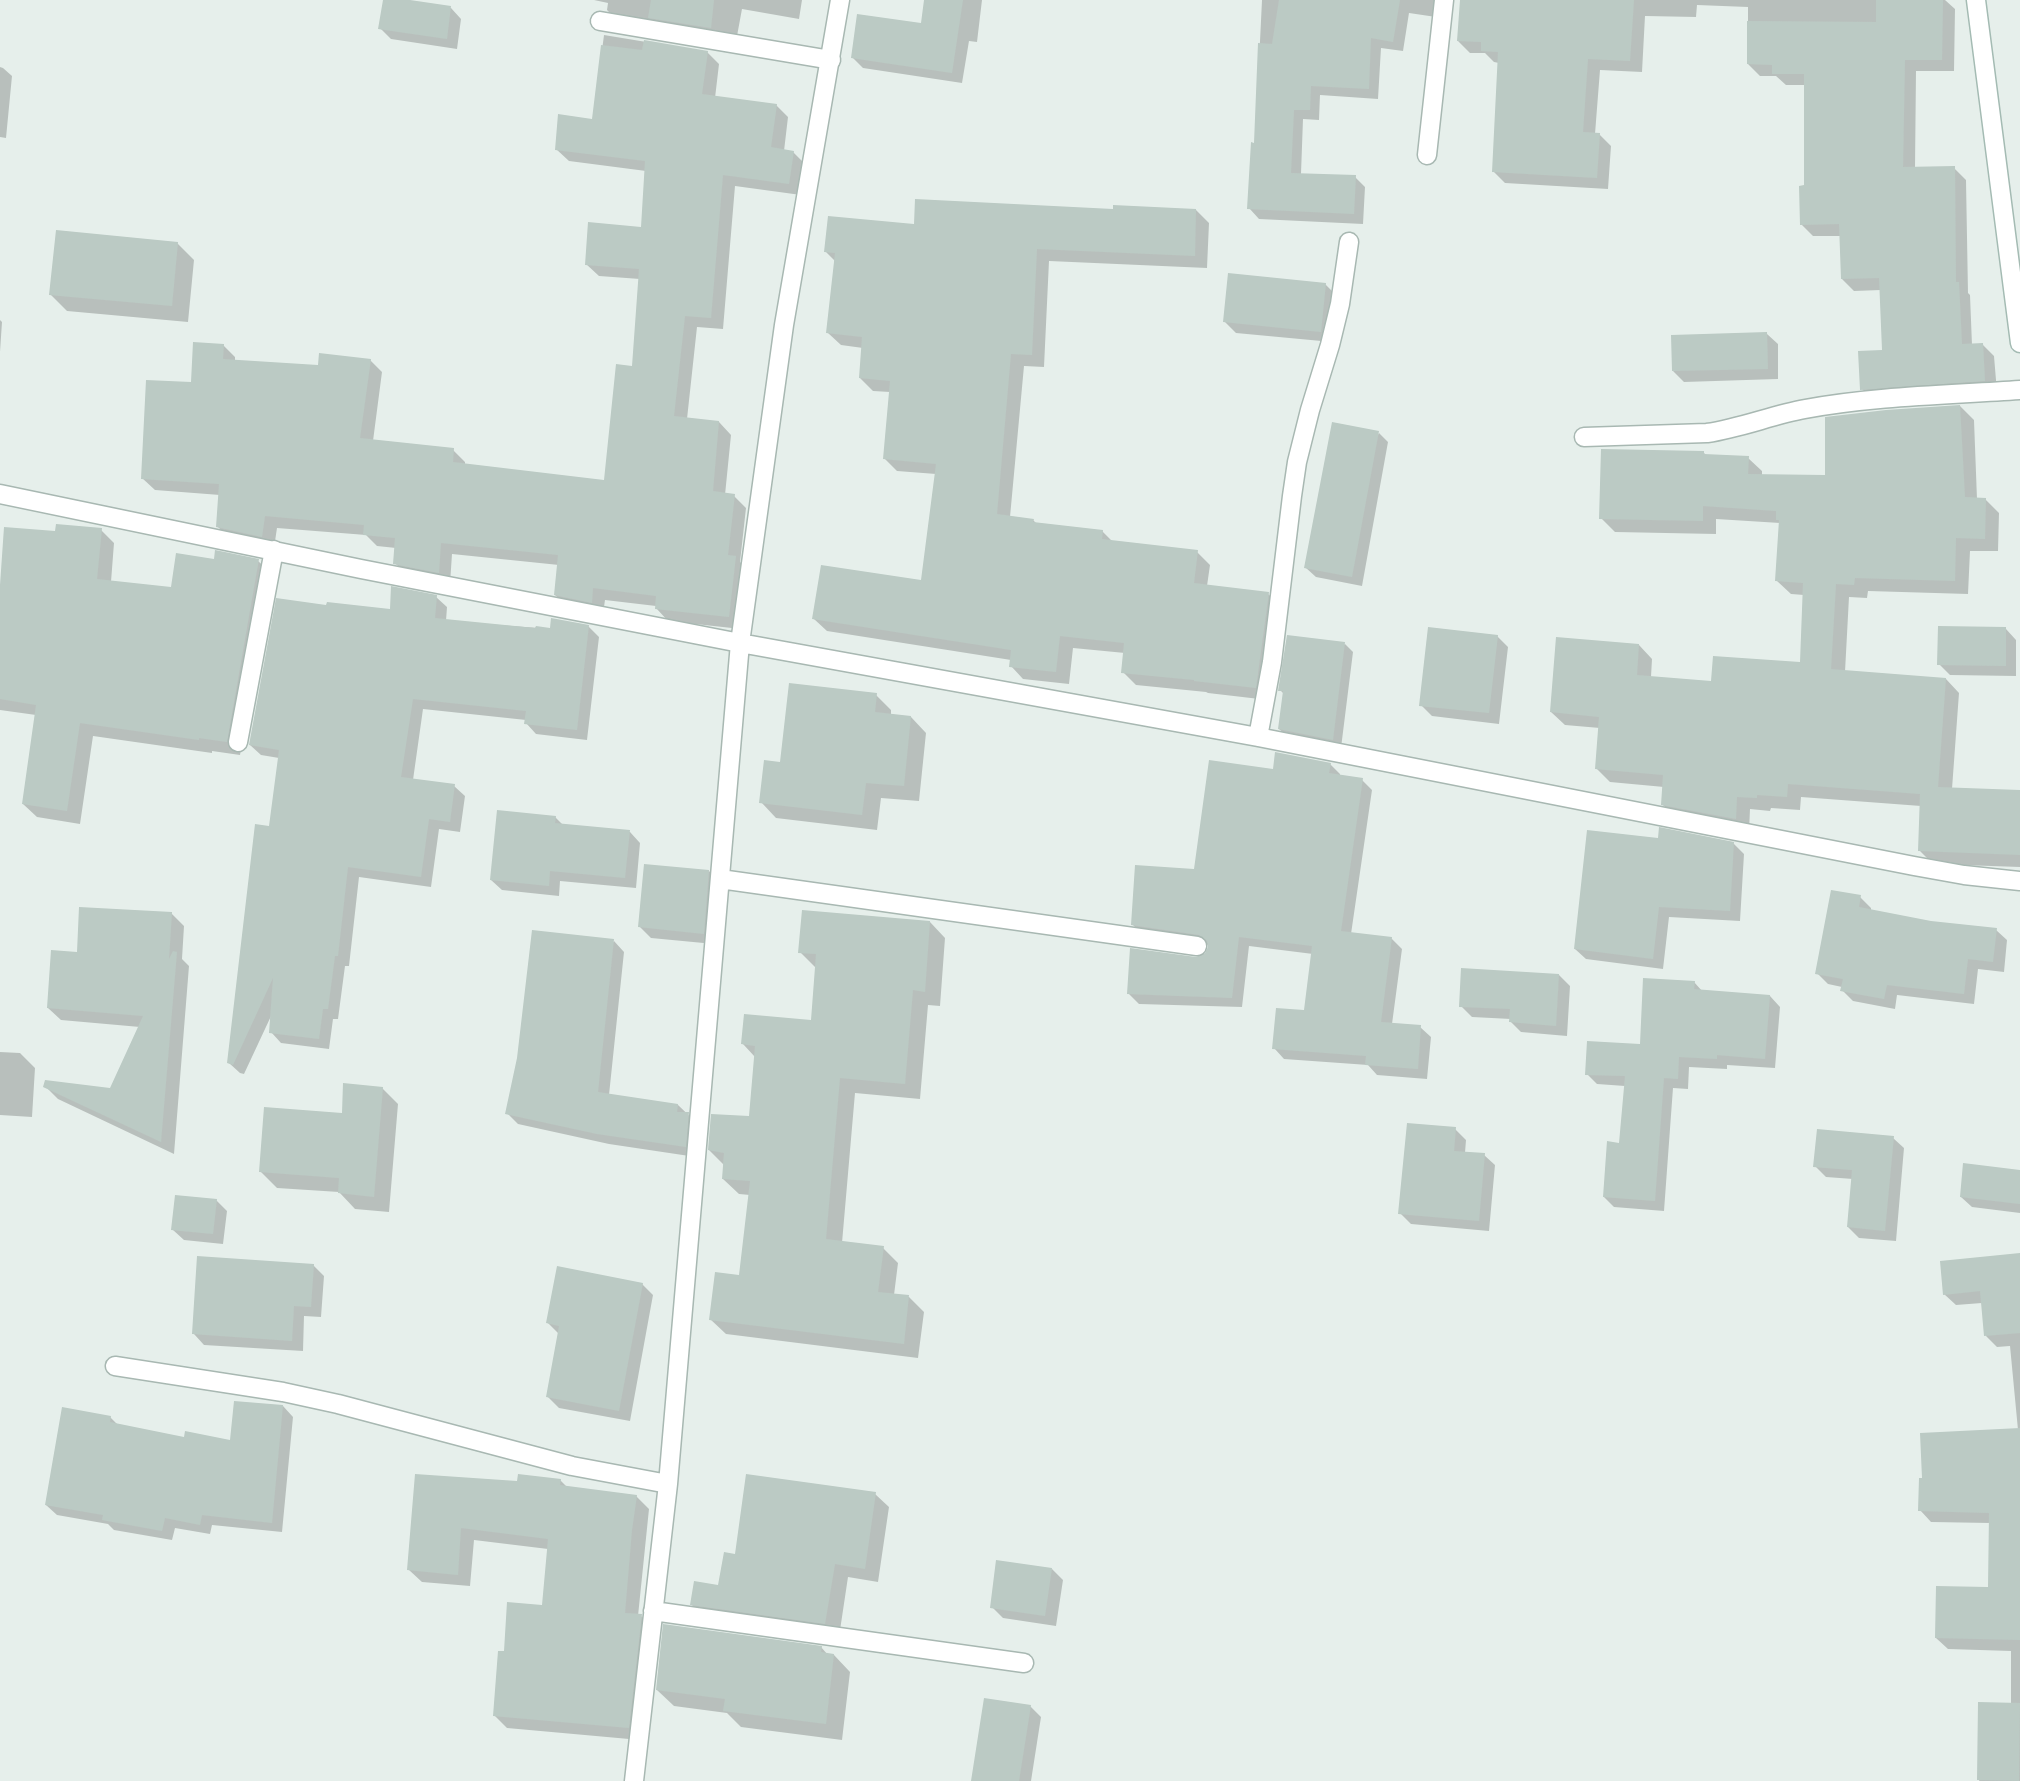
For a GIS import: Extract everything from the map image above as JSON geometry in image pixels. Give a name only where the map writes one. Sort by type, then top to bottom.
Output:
[{"type":"street","points":[[634,1781],[668,1484],[740,643],[784,325],[840,0]]},
{"type":"street","points":[[1427,155],[1444,0]]},
{"type":"street","points":[[1976,0],[2020,343]]},
{"type":"street","points":[[600,21],[831,60]]},
{"type":"street","points":[[1258,737],[1272,662],[1297,462],[1340,304],[1349,242]]},
{"type":"street","points":[[1584,437],[1707,433],[1727,430],[1803,409],[1847,403],[2020,390]]},
{"type":"street","points":[[0,494],[740,643],[1258,737],[1914,867],[2020,881]]},
{"type":"street","points":[[238,742],[274,550]]},
{"type":"street","points":[[720,879],[1197,946]]},
{"type":"street","points":[[115,1366],[283,1392],[338,1404],[573,1466],[668,1484]]},
{"type":"street","points":[[653,1611],[1024,1663]]},
{"type":"building","points":[[383,0],[410,0],[451,6],[447,39],[378,29]]},
{"type":"building","points":[[651,0],[714,0],[711,28],[648,18]]},
{"type":"building","points":[[924,0],[963,0],[952,73],[851,58],[857,14],[921,23]]},
{"type":"building","points":[[1279,0],[1400,0],[1393,42],[1371,38],[1369,89],[1311,86],[1310,110],[1294,110],[1291,173],[1356,175],[1354,214],[1247,209],[1251,142],[1254,143],[1258,43],[1272,44]]},
{"type":"building","points":[[1460,0],[1634,0],[1630,61],[1588,59],[1583,132],[1600,133],[1597,178],[1492,172],[1498,52],[1481,51],[1481,42],[1457,41]]},
{"type":"building","points":[[1876,0],[1943,0],[1942,60],[1905,60],[1903,167],[1955,166],[1956,282],[1959,282],[1962,344],[1983,343],[1985,381],[1860,390],[1858,351],[1882,350],[1879,278],[1841,279],[1839,224],[1800,225],[1799,186],[1804,185],[1804,74],[1772,74],[1772,65],[1747,64],[1747,21],[1876,22]]},
{"type":"building","points":[[644,40],[708,51],[702,94],[777,104],[771,147],[794,151],[789,184],[723,175],[711,318],[685,316],[674,416],[719,421],[713,491],[735,494],[728,555],[736,556],[729,617],[655,609],[656,596],[593,588],[592,603],[554,595],[558,555],[441,543],[439,573],[393,564],[395,538],[363,535],[364,525],[265,516],[262,537],[216,527],[219,484],[141,479],[146,380],[191,382],[193,342],[224,344],[223,359],[318,365],[319,353],[371,359],[360,438],[454,448],[453,462],[604,480],[616,364],[632,366],[639,269],[585,265],[588,222],[641,227],[645,161],[555,150],[558,114],[592,119],[601,45],[642,50]]},
{"type":"building","points":[[915,199],[1113,209],[1113,205],[1196,209],[1195,256],[1037,249],[1032,355],[1011,354],[997,514],[1034,519],[1033,522],[1103,530],[1102,539],[1198,550],[1194,583],[1269,592],[1256,688],[1121,673],[1124,643],[1060,636],[1056,672],[1009,667],[1011,650],[812,619],[821,565],[921,580],[936,464],[883,459],[890,381],[859,378],[862,337],[826,333],[835,253],[824,252],[828,216],[914,224]]},
{"type":"building","points":[[56,230],[178,242],[172,306],[49,295]]},
{"type":"building","points":[[1228,273],[1326,283],[1321,332],[1223,322]]},
{"type":"building","points":[[1767,332],[1768,369],[1672,371],[1671,335]]},
{"type":"building","points":[[1960,405],[1965,497],[1986,498],[1985,539],[1956,538],[1955,581],[1855,578],[1854,585],[1836,584],[1831,669],[1946,678],[1938,787],[2020,790],[2020,855],[1918,851],[1920,794],[1788,784],[1787,797],[1757,795],[1757,798],[1737,797],[1736,819],[1661,805],[1663,775],[1595,769],[1599,717],[1550,712],[1556,637],[1639,644],[1637,675],[1711,681],[1713,656],[1800,662],[1803,583],[1775,581],[1779,520],[1776,520],[1776,511],[1703,506],[1703,521],[1599,519],[1601,449],[1704,451],[1704,454],[1749,456],[1748,474],[1825,475],[1825,417]]},
{"type":"building","points":[[1332,422],[1379,431],[1352,577],[1304,568]]},
{"type":"building","points":[[56,524],[102,528],[97,579],[171,587],[176,553],[214,559],[215,550],[259,559],[227,742],[80,723],[67,811],[22,804],[36,705],[0,699],[0,585],[4,527],[55,531]]},
{"type":"building","points":[[391,586],[437,595],[435,618],[535,628],[536,626],[550,628],[551,618],[589,625],[577,730],[524,724],[526,711],[413,699],[401,777],[455,784],[450,822],[429,819],[421,877],[348,867],[338,956],[335,956],[328,1009],[323,1009],[319,1039],[269,1033],[273,978],[233,1065],[227,1063],[255,824],[269,826],[279,750],[249,745],[276,598],[326,605],[327,602],[390,609]]},
{"type":"building","points":[[1938,626],[2006,627],[2006,666],[1937,665]]},
{"type":"building","points":[[1428,627],[1498,635],[1489,713],[1419,706]]},
{"type":"building","points":[[1287,635],[1345,642],[1333,740],[1278,729],[1283,691],[1278,691]]},
{"type":"building","points":[[789,683],[877,693],[875,712],[911,716],[904,786],[866,783],[862,815],[759,803],[764,760],[780,762]]},
{"type":"building","points":[[1275,752],[1331,763],[1329,773],[1363,778],[1341,931],[1392,937],[1381,1022],[1421,1025],[1418,1069],[1365,1065],[1366,1056],[1272,1049],[1276,1008],[1304,1010],[1312,946],[1239,937],[1232,998],[1127,994],[1130,948],[1196,957],[1205,953],[1208,947],[1207,941],[1199,935],[1131,925],[1135,865],[1194,869],[1209,760],[1273,769]]},
{"type":"building","points":[[497,810],[556,816],[555,823],[630,830],[625,878],[550,871],[549,886],[490,880]]},
{"type":"building","points":[[1659,827],[1734,842],[1730,911],[1659,907],[1653,959],[1574,949],[1587,830],[1658,838]]},
{"type":"building","points":[[644,864],[709,870],[704,934],[638,927]]},
{"type":"building","points":[[1831,890],[1861,895],[1859,907],[1931,921],[1997,928],[1993,962],[1968,959],[1964,994],[1887,985],[1884,999],[1840,991],[1843,979],[1815,974]]},
{"type":"building","points":[[79,907],[172,912],[169,959],[173,951],[177,952],[161,1142],[43,1087],[45,1080],[110,1088],[143,1016],[47,1008],[51,950],[77,952]]},
{"type":"building","points":[[802,910],[930,921],[925,992],[913,990],[905,1084],[840,1078],[826,1239],[884,1246],[878,1292],[909,1295],[904,1344],[709,1320],[715,1272],[739,1275],[750,1181],[722,1179],[724,1153],[708,1150],[711,1114],[749,1116],[755,1046],[741,1044],[744,1014],[811,1020],[816,954],[798,953]]},
{"type":"building","points":[[532,930],[614,939],[598,1092],[678,1104],[677,1112],[689,1112],[686,1147],[597,1134],[505,1114],[517,1058]]},
{"type":"building","points":[[1461,968],[1559,974],[1556,1026],[1509,1022],[1510,1009],[1459,1007]]},
{"type":"building","points":[[1643,978],[1695,981],[1694,989],[1770,995],[1765,1059],[1717,1055],[1717,1059],[1679,1057],[1678,1079],[1664,1078],[1655,1201],[1603,1197],[1607,1141],[1619,1143],[1625,1076],[1585,1075],[1587,1041],[1640,1044]]},
{"type":"building","points":[[343,1083],[383,1087],[374,1197],[338,1193],[339,1178],[259,1172],[264,1107],[342,1113]]},
{"type":"building","points":[[1407,1123],[1456,1127],[1454,1151],[1485,1153],[1479,1221],[1398,1214]]},
{"type":"building","points":[[1817,1129],[1894,1136],[1885,1231],[1847,1227],[1852,1170],[1813,1167]]},
{"type":"building","points":[[1963,1163],[2020,1170],[2020,1204],[1960,1197]]},
{"type":"building","points":[[175,1195],[217,1199],[213,1234],[171,1230]]},
{"type":"building","points":[[2020,1253],[2020,1333],[1984,1336],[1980,1291],[1943,1295],[1940,1261]]},
{"type":"building","points":[[197,1256],[314,1264],[311,1307],[294,1306],[292,1341],[192,1334]]},
{"type":"building","points":[[557,1266],[643,1283],[619,1411],[546,1397],[559,1326],[546,1323]]},
{"type":"building","points":[[234,1401],[283,1405],[272,1523],[202,1515],[200,1525],[165,1518],[162,1531],[102,1520],[103,1515],[45,1505],[62,1407],[111,1416],[110,1422],[184,1437],[185,1431],[230,1440]]},
{"type":"building","points":[[2020,1428],[2020,1640],[1935,1638],[1936,1586],[1988,1587],[1989,1513],[1918,1511],[1919,1478],[1922,1478],[1920,1433]]},
{"type":"building","points":[[415,1474],[517,1481],[518,1474],[561,1479],[560,1485],[637,1495],[625,1613],[642,1614],[629,1728],[493,1716],[498,1651],[504,1651],[507,1602],[542,1605],[548,1539],[461,1528],[458,1575],[407,1570]]},
{"type":"building","points":[[746,1474],[876,1492],[865,1569],[835,1564],[825,1624],[690,1605],[694,1581],[718,1585],[724,1552],[735,1554]]},
{"type":"building","points":[[996,1560],[1052,1568],[1045,1616],[990,1608]]},
{"type":"building","points":[[663,1624],[822,1646],[821,1652],[834,1654],[826,1724],[723,1711],[725,1699],[656,1690]]},
{"type":"building","points":[[984,1698],[1031,1705],[1019,1781],[971,1781]]},
{"type":"building","points":[[1978,1702],[2020,1703],[2019,1781],[1977,1780]]}]
